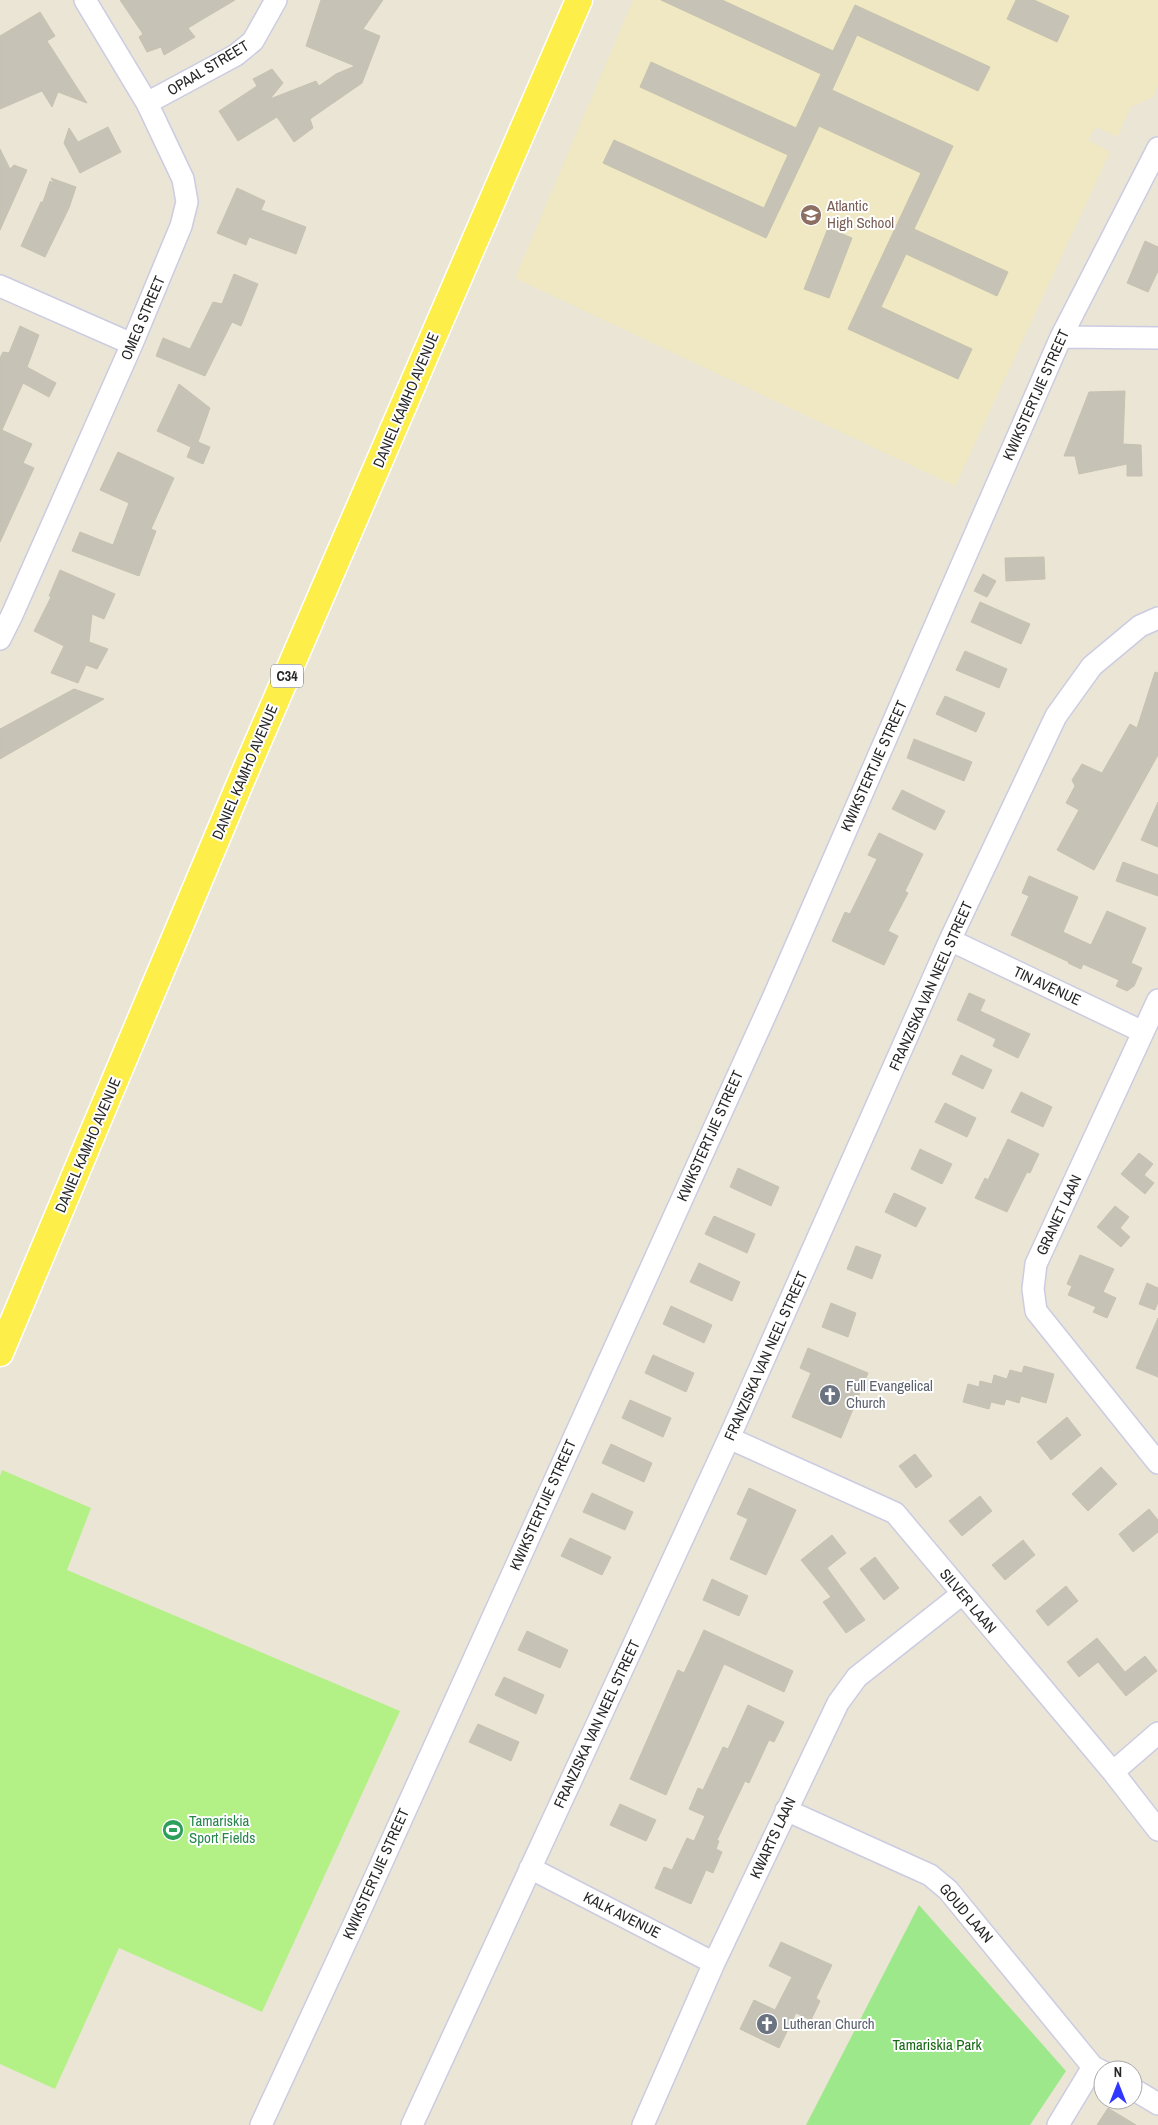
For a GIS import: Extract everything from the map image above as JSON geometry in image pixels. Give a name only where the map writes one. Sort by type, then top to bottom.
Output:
[{"type":"main road","name":"DANIEL KAMHO AVENUE","points":[[0,1354],[245,771],[579,0]]},
{"type":"street","name":"OMEG STREET","points":[[0,639],[132,344],[180,226],[186,202],[183,179],[148,103],[85,0]]},
{"type":"street","name":"OPAAL STREET","points":[[148,103],[236,55],[253,41],[276,0]]},
{"type":"street","name":"KWIKSTERTJIE STREET","points":[[261,2125],[354,1924],[769,1007],[1061,337],[1158,148]]},
{"type":"street","points":[[0,286],[132,344]]},
{"type":"street","points":[[1061,337],[1158,338]]},
{"type":"street","name":"FRANZISKA VAN NEEL STREET","points":[[412,2125],[729,1438],[950,940],[1056,716],[1092,666],[1140,626],[1158,618]]},
{"type":"street","name":"TIN AVENUE","points":[[950,940],[1143,1032]]},
{"type":"street","name":"GRANET LAAN","points":[[1158,1000],[1036,1264],[1033,1289],[1036,1311],[1158,1463]]},
{"type":"street","name":"SILVER LAAN","points":[[729,1438],[895,1513],[1113,1772],[1158,1830]]},
{"type":"street","name":"KWARTS LAAN","points":[[643,2125],[714,1963],[838,1703],[857,1677],[962,1594]]},
{"type":"street","points":[[1113,1772],[1158,1732]]},
{"type":"street","name":"GOUD LAAN","points":[[786,1810],[930,1875],[948,1890],[1093,2064]]},
{"type":"street","name":"KALK AVENUE","points":[[530,1868],[714,1963]]},
{"type":"street","points":[[1058,2125],[1093,2077]]},
{"type":"street","points":[[1143,2095],[1158,2104]]},
{"type":"shaded area","name":"Atlantic High School","points":[[633,0],[1158,0],[1158,86],[1153,97],[1131,107],[1117,137],[1096,127],[1088,140],[1110,152],[955,486],[515,278]]},
{"type":"green space","name":"Tamariskia Sport Fields","points":[[2,1470],[91,1508],[67,1570],[400,1711],[262,2012],[119,1948],[55,2089],[0,2064],[0,1476]]},
{"type":"green space","name":"Tamariskia Park","points":[[919,1905],[1066,2071],[1030,2125],[806,2125]]},
{"type":"building","points":[[120,0],[235,0],[188,28],[195,37],[164,55],[161,47],[147,52],[139,37],[143,34]]},
{"type":"building","points":[[321,0],[383,0],[363,29],[380,36],[362,83],[310,119],[313,128],[294,142],[277,117],[238,141],[219,111],[257,86],[253,79],[272,69],[283,83],[270,99],[316,81],[319,86],[336,74],[355,66],[306,46]]},
{"type":"building","points":[[661,0],[722,0],[833,51],[855,5],[990,67],[978,91],[857,35],[832,90],[953,146],[914,229],[1008,272],[997,296],[906,254],[881,307],[972,349],[958,379],[848,329],[921,173],[819,126],[766,238],[603,163],[614,140],[764,208],[788,155],[640,87],[651,62],[796,128],[821,74]]},
{"type":"building","points":[[1016,0],[1034,0],[1069,16],[1057,42],[1007,19]]},
{"type":"building","points":[[40,12],[55,36],[47,41],[87,103],[58,92],[52,107],[42,91],[0,109],[0,36]]},
{"type":"building","points":[[108,127],[121,152],[80,173],[64,143],[69,128],[78,142]]},
{"type":"building","points":[[0,149],[10,169],[14,165],[27,170],[0,230]]},
{"type":"building","points":[[51,178],[76,187],[69,208],[45,257],[21,246],[41,202],[43,202],[50,181],[54,183]]},
{"type":"building","points":[[237,188],[265,201],[261,210],[306,227],[296,254],[249,237],[246,245],[217,233]]},
{"type":"building","points":[[828,228],[852,238],[829,298],[804,289]]},
{"type":"building","points":[[1145,241],[1158,247],[1158,271],[1148,292],[1127,283]]},
{"type":"building","points":[[234,274],[258,284],[241,326],[232,322],[205,376],[156,356],[163,338],[190,349],[213,302],[222,304]]},
{"type":"building","points":[[20,326],[39,335],[27,367],[56,383],[49,397],[23,383],[2,430],[32,444],[23,463],[34,468],[0,542],[0,358],[3,352],[9,353]]},
{"type":"building","points":[[179,384],[210,408],[198,442],[210,447],[203,464],[187,457],[191,447],[157,431]]},
{"type":"building","points":[[1125,391],[1123,444],[1141,445],[1142,476],[1127,476],[1127,464],[1079,474],[1075,456],[1064,456],[1089,392]]},
{"type":"building","points":[[118,452],[174,478],[151,529],[156,531],[139,576],[72,551],[80,532],[113,545],[129,503],[100,490]]},
{"type":"building","points":[[1044,557],[1045,579],[1006,581],[1005,558]]},
{"type":"building","points":[[60,570],[115,594],[104,619],[92,614],[89,642],[108,649],[97,669],[86,665],[78,683],[51,673],[64,646],[34,631],[51,597],[49,596]]},
{"type":"building","points":[[983,574],[996,581],[987,597],[974,591]]},
{"type":"building","points":[[980,602],[1030,624],[1021,644],[971,622]]},
{"type":"building","points":[[965,651],[1007,669],[999,688],[956,670]]},
{"type":"building","points":[[1155,672],[1158,673],[1158,755],[1094,870],[1057,850],[1079,810],[1066,803],[1075,786],[1072,780],[1082,764],[1102,773],[1130,724],[1137,728]]},
{"type":"building","points":[[74,689],[104,699],[0,759],[0,729]]},
{"type":"building","points":[[945,696],[985,713],[976,732],[936,714]]},
{"type":"building","points":[[914,739],[972,762],[964,781],[907,758]]},
{"type":"building","points":[[902,790],[945,811],[935,830],[892,809]]},
{"type":"building","points":[[1158,802],[1158,847],[1141,840]]},
{"type":"building","points":[[879,833],[923,854],[905,891],[908,893],[888,931],[898,936],[884,965],[832,941],[845,912],[850,914],[877,859],[868,855]]},
{"type":"building","points":[[1123,862],[1158,875],[1158,896],[1116,881]]},
{"type":"building","points":[[1029,876],[1078,897],[1063,932],[1091,945],[1107,911],[1146,928],[1131,963],[1142,968],[1134,986],[1127,991],[1116,986],[1119,980],[1083,964],[1081,969],[1011,935],[1029,896],[1022,893]]},
{"type":"building","points":[[969,993],[985,1000],[980,1011],[1030,1034],[1018,1058],[993,1046],[996,1039],[957,1020]]},
{"type":"building","points":[[961,1055],[992,1070],[983,1089],[952,1074]]},
{"type":"building","points":[[1021,1092],[1052,1107],[1043,1127],[1011,1112]]},
{"type":"building","points":[[945,1103],[976,1118],[967,1137],[935,1122]]},
{"type":"building","points":[[1008,1139],[1039,1154],[1030,1173],[1027,1172],[1007,1212],[975,1198],[985,1178],[988,1180]]},
{"type":"building","points":[[920,1149],[952,1164],[942,1184],[911,1169]]},
{"type":"building","points":[[1139,1153],[1153,1164],[1144,1175],[1154,1183],[1145,1194],[1121,1174]]},
{"type":"building","points":[[738,1168],[779,1187],[771,1206],[730,1187]]},
{"type":"building","points":[[894,1193],[926,1208],[916,1227],[885,1212]]},
{"type":"building","points":[[1115,1206],[1129,1217],[1120,1228],[1130,1237],[1121,1247],[1097,1227]]},
{"type":"building","points":[[714,1216],[755,1234],[747,1253],[705,1234]]},
{"type":"building","points":[[856,1246],[881,1255],[872,1279],[847,1269]]},
{"type":"building","points":[[1080,1255],[1114,1269],[1103,1292],[1116,1298],[1107,1318],[1093,1312],[1096,1307],[1068,1295],[1072,1286],[1067,1284]]},
{"type":"building","points":[[699,1263],[740,1282],[732,1301],[690,1282]]},
{"type":"building","points":[[1147,1283],[1158,1288],[1158,1302],[1155,1310],[1139,1304]]},
{"type":"building","points":[[831,1303],[856,1313],[848,1337],[822,1327]]},
{"type":"building","points":[[671,1306],[712,1325],[704,1343],[663,1324]]},
{"type":"building","points":[[1158,1318],[1158,1377],[1136,1368]]},
{"type":"building","name":"Full Evangelical Church","points":[[808,1348],[868,1373],[841,1438],[792,1417],[811,1373],[800,1368]]},
{"type":"building","points":[[653,1355],[694,1373],[686,1392],[645,1373]]},
{"type":"building","points":[[1024,1366],[1054,1374],[1046,1403],[1021,1396],[1019,1403],[1006,1399],[1004,1405],[991,1402],[989,1409],[963,1402],[968,1384],[979,1387],[980,1381],[992,1384],[994,1375],[1007,1379],[1010,1370],[1022,1373]]},
{"type":"building","points":[[630,1400],[671,1418],[663,1437],[622,1418]]},
{"type":"building","points":[[1067,1417],[1081,1435],[1051,1460],[1037,1442]]},
{"type":"building","points":[[611,1444],[652,1463],[644,1482],[602,1463]]},
{"type":"building","points":[[915,1454],[932,1476],[916,1488],[899,1466]]},
{"type":"building","points":[[1101,1467],[1117,1484],[1088,1511],[1072,1494]]},
{"type":"building","points":[[749,1488],[796,1510],[766,1575],[730,1559],[748,1519],[737,1514]]},
{"type":"building","points":[[592,1493],[633,1512],[625,1530],[583,1512]]},
{"type":"building","points":[[980,1496],[992,1511],[962,1536],[949,1521]]},
{"type":"building","points":[[1149,1509],[1158,1520],[1158,1532],[1133,1552],[1119,1534]]},
{"type":"building","points":[[832,1535],[846,1553],[827,1568],[865,1620],[846,1633],[823,1602],[831,1597],[801,1560]]},
{"type":"building","points":[[570,1538],[611,1557],[602,1575],[561,1556]]},
{"type":"building","points":[[1023,1540],[1035,1555],[1005,1580],[992,1565]]},
{"type":"building","points":[[875,1557],[899,1588],[884,1600],[860,1569]]},
{"type":"building","points":[[712,1579],[748,1596],[739,1616],[703,1600]]},
{"type":"building","points":[[1066,1586],[1078,1601],[1048,1626],[1036,1611]]},
{"type":"building","points":[[704,1630],[793,1671],[784,1692],[724,1664],[666,1795],[630,1779],[678,1670],[684,1673]]},
{"type":"building","points":[[527,1631],[568,1650],[560,1668],[518,1650]]},
{"type":"building","points":[[1097,1638],[1125,1672],[1145,1656],[1157,1671],[1126,1696],[1098,1662],[1079,1677],[1067,1662]]},
{"type":"building","points":[[504,1677],[544,1695],[536,1714],[495,1695]]},
{"type":"building","points":[[748,1705],[784,1722],[774,1742],[769,1740],[749,1783],[745,1781],[717,1840],[719,1841],[716,1849],[722,1852],[713,1873],[706,1870],[691,1904],[655,1888],[664,1867],[672,1870],[687,1838],[694,1841],[705,1816],[689,1809],[698,1788],[703,1790],[723,1747],[728,1749]]},
{"type":"building","points":[[478,1724],[519,1742],[511,1761],[469,1742]]},
{"type":"building","points":[[620,1804],[656,1820],[646,1841],[610,1825]]},
{"type":"building","points":[[781,1942],[832,1965],[816,1998],[820,2001],[811,2020],[796,2013],[779,2048],[740,2029],[754,2000],[775,2010],[792,1977],[769,1966]]},
{"type":"building","points":[[1107,2110],[1111,2110],[1136,2125],[1097,2125]]},
{"type":"place","name":"Atlantic High School","points":[[811,215]]},
{"type":"place","name":"Full Evangelical Church","points":[[830,1395]]},
{"type":"place","name":"Tamariskia Sport Fields","points":[[173,1830]]},
{"type":"place","name":"Lutheran Church","points":[[767,2024]]}]
